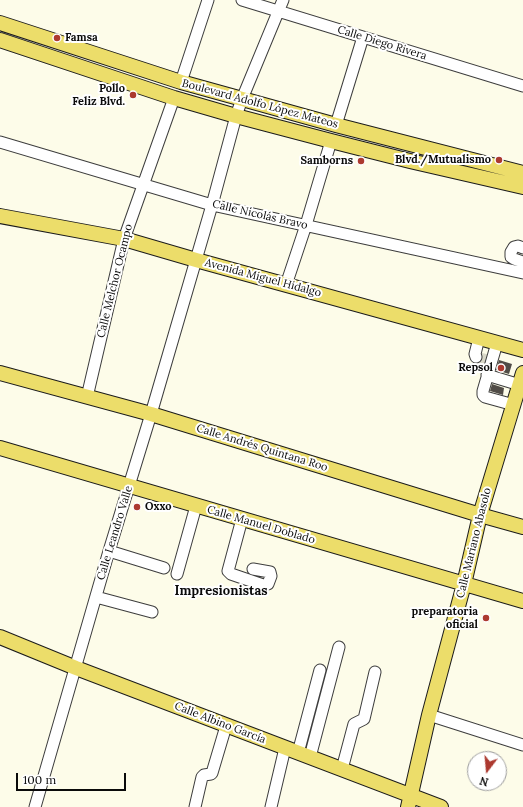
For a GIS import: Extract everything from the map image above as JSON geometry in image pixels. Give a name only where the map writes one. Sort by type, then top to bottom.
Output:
[{"type":"main road","name":"Boulevard Adolfo López Mateos","points":[[3,24],[181,82],[336,125],[523,173]]},
{"type":"main road","points":[[0,41],[3,24]]},
{"type":"main road","name":"Boulevard Adolfo López Mateos","points":[[0,41],[174,98],[236,116],[410,161],[523,187]]},
{"type":"main road","name":"Avenida Miguel Hidalgo","points":[[0,216],[124,239],[523,350]]},
{"type":"main road","name":"Calle Andrés Quintana Roo","points":[[0,373],[151,414],[480,515],[523,526]]},
{"type":"main road","name":"Calle Mariano Abasolo","points":[[409,802],[429,715],[464,584],[480,515],[522,376]]},
{"type":"main road","name":"Calle Manuel Doblado","points":[[0,448],[523,601]]},
{"type":"main road","name":"Calle Albino García","points":[[0,636],[76,668],[342,769],[409,802],[441,807]]},
{"type":"street","points":[[181,82],[208,0]]},
{"type":"street","name":"Calle Diego Rivera","points":[[242,0],[523,86]]},
{"type":"street","name":"Calle Leandro Valle","points":[[35,807],[109,551],[212,205],[236,116],[283,0]]},
{"type":"street","points":[[336,125],[363,37]]},
{"type":"street","name":"Calle Melchor Ocampo","points":[[87,397],[124,239],[174,98]]},
{"type":"street","points":[[286,285],[306,226],[331,141]]},
{"type":"street","name":"Calle Nicolás Bravo","points":[[0,142],[212,205],[523,273]]},
{"type":"street","points":[[523,248],[518,246],[514,247],[511,252],[511,257],[523,262]]},
{"type":"street","points":[[476,357],[475,354],[479,338]]},
{"type":"street","points":[[497,343],[489,360],[483,395],[485,397],[514,405]]},
{"type":"street","points":[[487,375],[522,376]]},
{"type":"street","points":[[177,574],[196,506]]},
{"type":"street","points":[[242,519],[228,571],[231,574],[263,585],[268,584],[271,576],[270,572],[252,569]]},
{"type":"street","points":[[109,551],[164,568]]},
{"type":"street","points":[[96,597],[152,612]]},
{"type":"street","points":[[271,807],[298,753],[339,647]]},
{"type":"street","points":[[298,753],[320,670]]},
{"type":"street","points":[[342,769],[354,724],[364,719],[375,672]]},
{"type":"street","points":[[429,715],[523,745]]},
{"type":"street","points":[[195,807],[202,777],[212,773],[226,726]]},
{"type":"building","points":[[499,360],[512,364],[509,374],[496,370]]},
{"type":"building","points":[[492,384],[504,388],[503,395],[490,391]]},
{"type":"tunnel","points":[[476,357],[487,360]]},
{"type":"place","name":"Famsa","points":[[57,38]]},
{"type":"place","name":"Pollo Feliz Blvd.","points":[[133,95]]},
{"type":"place","name":"Blvd./Mutualismo","points":[[499,160]]},
{"type":"place","name":"Samborns","points":[[361,161]]},
{"type":"place","name":"Repsol","points":[[501,368]]},
{"type":"place","name":"Oxxo","points":[[137,507]]},
{"type":"place","name":"preparatoria oficial","points":[[486,618]]},
{"type":"district","name":"Impresionistas","points":[[221,591]]}]
